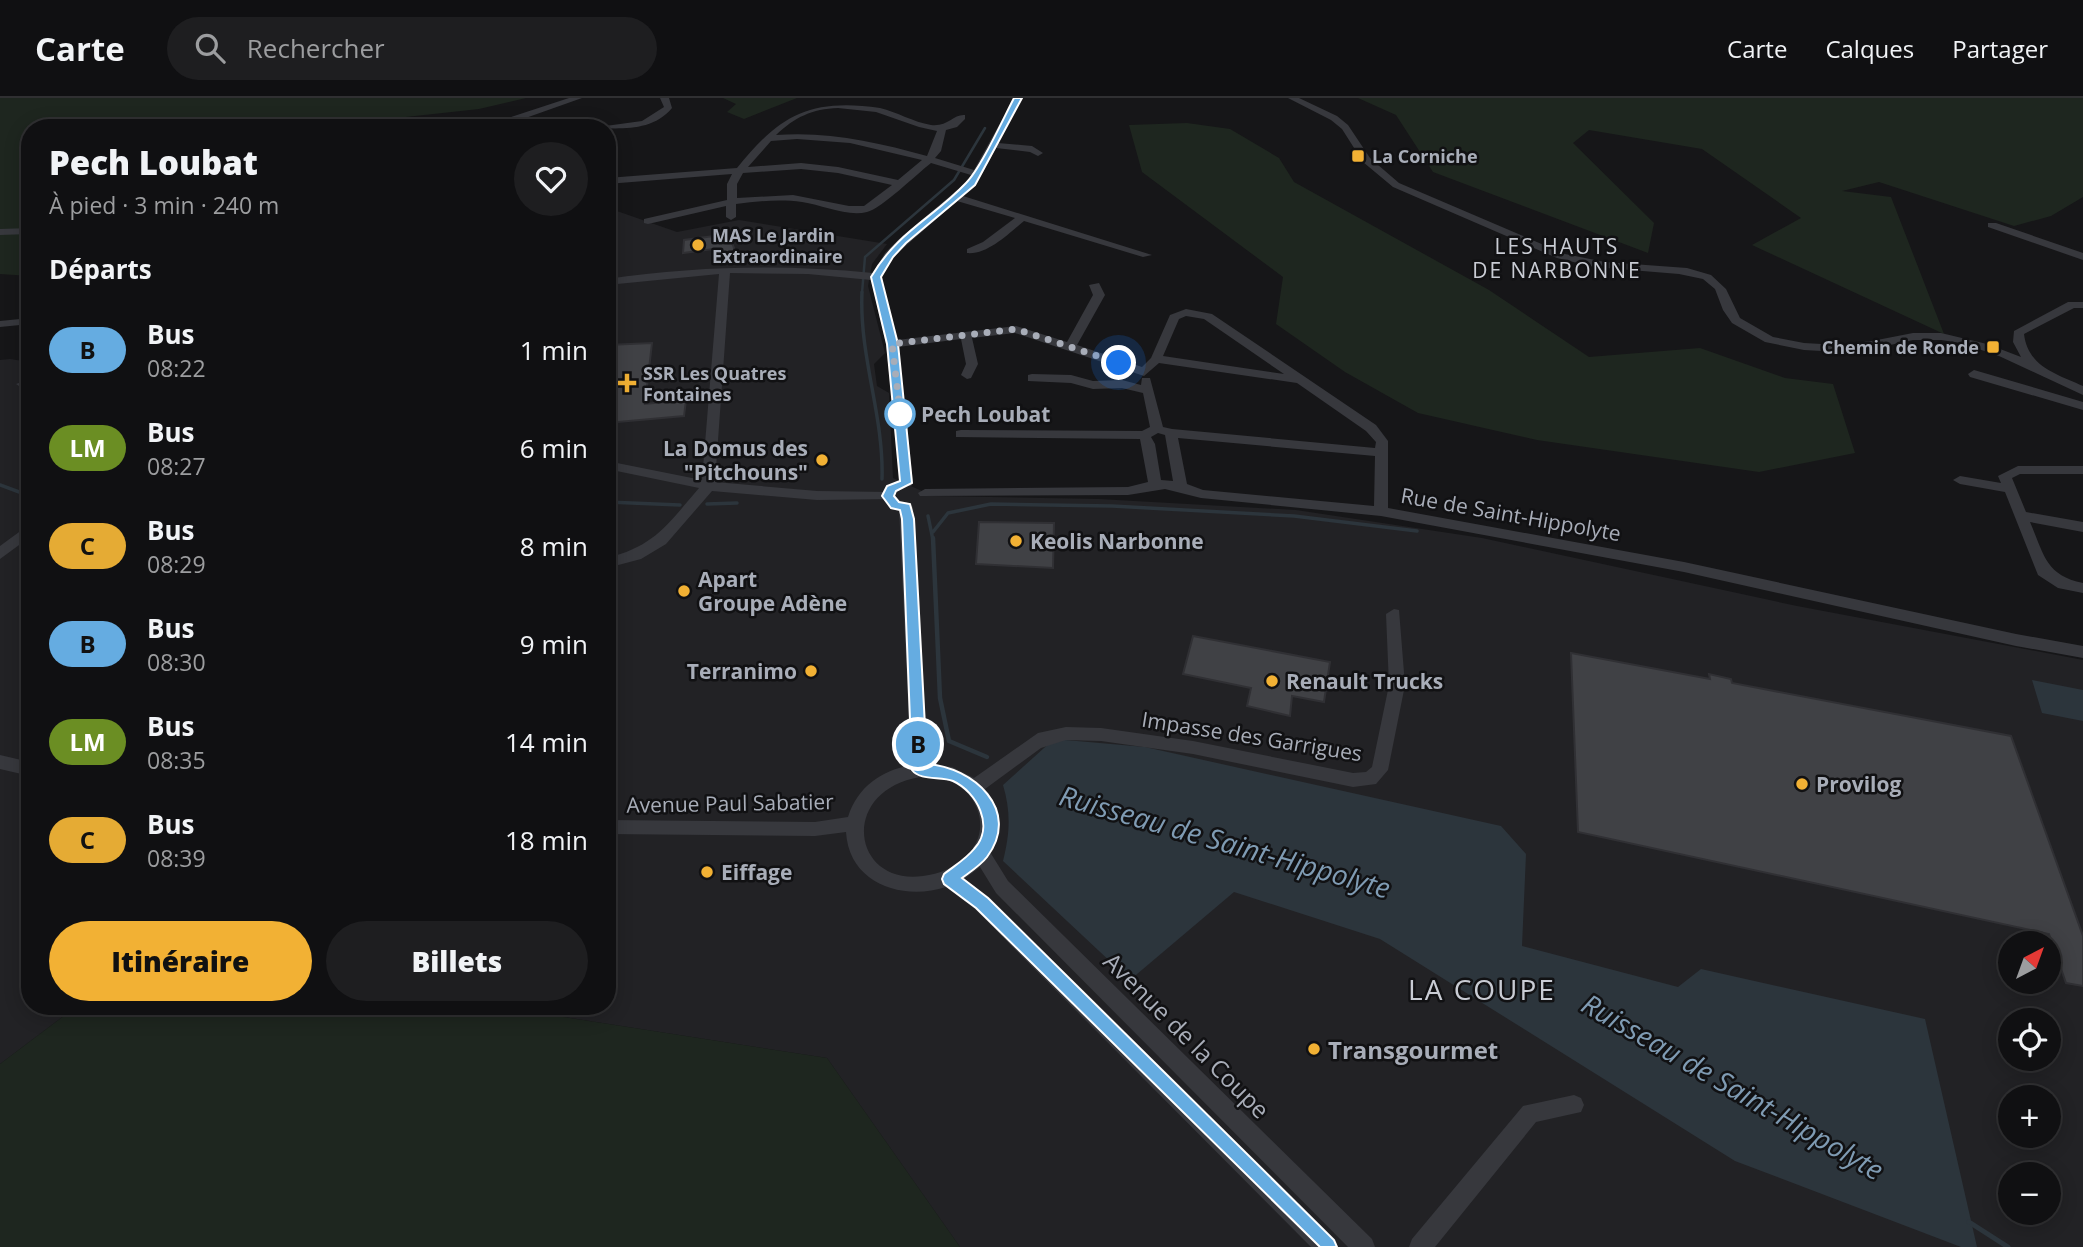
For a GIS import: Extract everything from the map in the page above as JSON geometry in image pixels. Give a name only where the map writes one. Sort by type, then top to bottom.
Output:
[{"type":"street","points":[[515,119],[578,98]]},
{"type":"street","points":[[616,126],[652,119],[668,108],[664,98]]},
{"type":"street","points":[[871,277],[903,241],[956,197],[993,145],[1018,98]]},
{"type":"street","points":[[1292,98],[1335,118],[1345,127],[1366,160],[1396,185],[1561,256],[1588,263],[1686,271],[1706,276],[1716,281],[1722,289],[1731,316],[1742,326],[1769,339],[1781,343],[1832,347],[1869,345],[1920,336],[1959,340],[1986,347],[2083,391]]},
{"type":"street","points":[[731,217],[732,184],[742,168],[787,120],[799,113],[822,106],[844,105],[883,111],[907,121],[942,129],[955,125],[962,117]]},
{"type":"street","points":[[649,221],[732,200],[790,198],[861,210],[873,207],[929,160],[936,151],[942,129]]},
{"type":"street","points":[[771,138],[804,135],[852,139],[972,172]]},
{"type":"street","points":[[993,145],[1032,149],[1038,153]]},
{"type":"street","points":[[616,180],[742,168],[818,167],[902,184]]},
{"type":"street","points":[[956,197],[1147,255]]},
{"type":"street","points":[[971,251],[987,244],[1023,217]]},
{"type":"street","points":[[1992,225],[2083,257]]},
{"type":"street","points":[[0,232],[21,231]]},
{"type":"street","points":[[616,281],[699,270],[805,270],[871,277]]},
{"type":"street","points":[[616,561],[636,556],[661,541],[708,487],[725,270]]},
{"type":"street","points":[[871,277],[892,344],[906,483]]},
{"type":"street","points":[[1070,347],[1099,295],[1095,285]]},
{"type":"street","points":[[2029,367],[2031,363],[2019,342],[2018,333],[2071,304],[2083,305]]},
{"type":"street","points":[[1144,372],[1156,359],[1174,317],[1190,312],[1208,316],[1371,428],[1382,441],[1381,511]]},
{"type":"street","points":[[990,319],[1144,372]]},
{"type":"street","points":[[0,324],[21,322]]},
{"type":"street","points":[[892,344],[1016,329]]},
{"type":"street","points":[[966,336],[972,364],[967,375]]},
{"type":"street","points":[[1156,359],[1302,380]]},
{"type":"street","points":[[1144,372],[1157,432],[1180,484]]},
{"type":"street","points":[[1975,374],[2083,406]]},
{"type":"street","points":[[1032,378],[1071,379],[1093,385],[1122,384],[1148,391]]},
{"type":"street","points":[[961,434],[1157,432],[1382,453]]},
{"type":"street","points":[[1155,484],[1149,444],[1157,432]]},
{"type":"street","points":[[616,467],[708,487],[814,495],[888,496]]},
{"type":"street","points":[[2077,470],[2018,470],[2005,476],[2043,571],[2063,584],[2083,588]]},
{"type":"street","points":[[1959,480],[2010,489]]},
{"type":"street","points":[[906,483],[917,484],[925,493],[918,504],[905,507],[895,505],[888,496],[891,489],[906,483]]},
{"type":"street","name":"Rue de Saint-Hippolyte","points":[[925,493],[1128,491],[1155,484],[1180,484],[1201,494],[1381,511],[1684,567],[2016,640],[2083,652]]},
{"type":"street","points":[[905,507],[920,770]]},
{"type":"street","points":[[2022,516],[2083,527]]},
{"type":"street","points":[[0,554],[21,536]]},
{"type":"street","name":"Impasse des Garrigues","points":[[974,787],[1044,737],[1067,732],[1185,747],[1353,780],[1370,779],[1380,770],[1397,685],[1394,614]]},
{"type":"street","points":[[0,762],[21,767]]},
{"type":"street","points":[[920,770],[940,771],[958,777],[974,787],[985,801],[990,818],[989,836],[981,853],[950,879],[926,885],[902,884],[880,876],[863,862],[854,843],[854,823],[859,807],[877,787],[901,774],[920,770]]},
{"type":"street","name":"Avenue Paul Sabatier","points":[[616,827],[815,828],[854,823]]},
{"type":"street","name":"Avenue de la Coupe","points":[[981,853],[1002,887],[1364,1247]]},
{"type":"street","points":[[950,879],[982,903],[1327,1247]]},
{"type":"street","points":[[1420,1247],[1530,1113],[1574,1105]]},
{"type":"shaded area","points":[[0,98],[526,98],[479,109],[388,119],[21,119],[21,275],[0,274]]},
{"type":"shaded area","points":[[723,98],[797,98],[744,119],[727,112],[736,104]]},
{"type":"shaded area","points":[[1358,98],[2083,98],[2083,197],[2051,216],[2014,226],[1879,182],[1842,191],[1891,197],[1944,334],[1752,245],[1801,218],[1702,149],[1589,130],[1573,143],[1654,223],[1648,253],[1433,172],[1396,115]]},
{"type":"shaded area","points":[[1187,123],[1230,129],[1279,158],[1294,182],[1489,290],[1589,357],[1700,348],[1785,378],[1833,384],[1855,453],[1759,472],[1537,440],[1418,413],[1345,372],[1276,324],[1283,277],[1142,172],[1129,125]]},
{"type":"shaded area","points":[[616,211],[677,232],[739,220],[887,244],[872,264],[868,286],[885,353],[874,364],[877,386],[889,393],[893,478],[933,496],[1099,499],[1296,510],[1482,538],[1797,606],[2083,660],[2083,1247],[960,1247],[827,1058],[551,1015],[616,1015]]},
{"type":"shaded area","points":[[0,360],[21,361],[21,1015],[65,1015],[0,1064]]},
{"type":"shaded area","points":[[65,1015],[551,1015],[827,1058],[960,1247],[0,1247],[0,1064]]},
{"type":"water","points":[[2032,680],[2083,690],[2083,721],[2042,713]]},
{"type":"water","points":[[1054,739],[1145,747],[1501,826],[1526,854],[1522,946],[1678,987],[1701,969],[1925,1019],[1977,1247],[1961,1247],[1735,1161],[1380,939],[1234,892],[1130,980],[1003,861],[1009,823],[1003,785]]},
{"type":"building","points":[[729,234],[735,251],[714,254],[713,249],[683,253],[684,240]]},
{"type":"building","name":"SSR Les Quatres Fontaines","points":[[652,343],[645,404],[686,400],[684,416],[616,422],[616,345]]},
{"type":"building","name":"Keolis Narbonne","points":[[979,522],[1054,523],[1053,568],[976,564]]},
{"type":"building","name":"Renault Trucks","points":[[1193,636],[1330,662],[1324,702],[1292,696],[1290,716],[1247,706],[1251,688],[1183,674]]},
{"type":"building","name":"Provilog","points":[[1571,653],[1710,679],[1709,674],[1731,679],[1732,683],[2011,736],[2083,936],[2083,986],[2066,983],[2062,971],[2062,931],[2035,931],[1578,832]]},
{"type":"waterway","points":[[862,293],[865,257],[954,180],[985,128]]},
{"type":"waterway","points":[[862,293],[864,340],[882,455],[882,479]]},
{"type":"waterway","points":[[0,485],[21,493]]},
{"type":"waterway","points":[[616,502],[680,505]]},
{"type":"waterway","points":[[707,504],[737,503]]},
{"type":"waterway","points":[[933,532],[948,513],[991,504],[1112,506],[1294,516],[1417,531]]},
{"type":"waterway","points":[[928,516],[933,540]]},
{"type":"waterway","points":[[933,538],[940,698],[949,741],[987,757]]},
{"type":"waterway","name":"Ruisseau de Saint-Hippolyte","points":[[1969,1222],[2008,1247]]},
{"type":"bus line","name":"B","points":[[1018,98],[972,183],[903,241],[889,255],[876,277],[892,344],[903,435],[906,483],[895,486],[888,496],[895,505],[905,507],[908,519],[920,770],[940,771],[958,777],[974,787],[985,801],[990,818],[989,836],[981,853],[950,879],[982,903],[1327,1247]]},
{"type":"place","name":"La Corniche","points":[[1358,156]]},
{"type":"place","name":"MAS Le Jardin Extraordinaire","points":[[698,245]]},
{"type":"place","name":"Chemin de Ronde","points":[[1993,347]]},
{"type":"place","name":"SSR Les Quatres Fontaines","points":[[627,383]]},
{"type":"place","name":"Pech Loubat","points":[[900,414]]},
{"type":"place","name":"La Domus des \"Pitchouns\"","points":[[822,460]]},
{"type":"place","name":"Keolis Narbonne","points":[[1016,541]]},
{"type":"place","name":"Apart Groupe Adène","points":[[684,591]]},
{"type":"place","name":"Terranimo","points":[[811,671]]},
{"type":"place","name":"Renault Trucks","points":[[1272,681]]},
{"type":"place","name":"Provilog","points":[[1802,784]]},
{"type":"place","name":"Eiffage","points":[[707,872]]},
{"type":"place","name":"Transgourmet","points":[[1314,1049]]},
{"type":"district","name":"LES HAUTS DE NARBONNE","points":[[1557,258]]},
{"type":"district","name":"LA COUPE","points":[[1482,989]]},
{"type":"route","points":[[900,414],[901,419],[892,344],[1016,329],[1119,363]]}]
